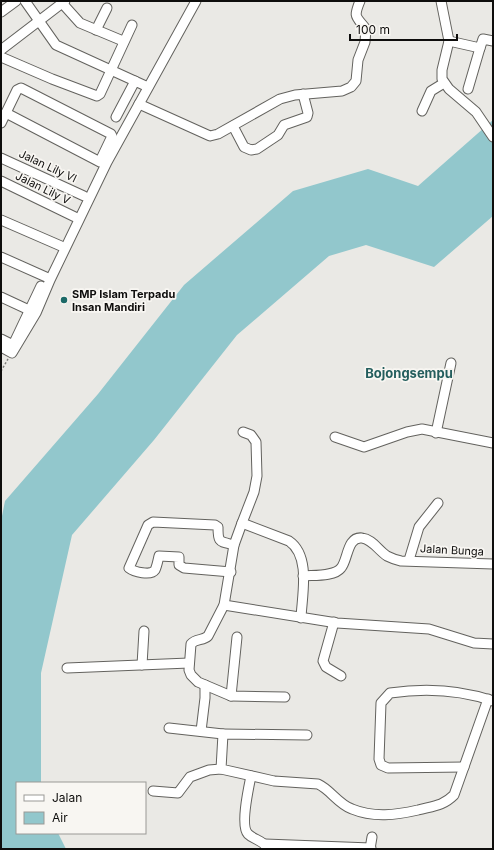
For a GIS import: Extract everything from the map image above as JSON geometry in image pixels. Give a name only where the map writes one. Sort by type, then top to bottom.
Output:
[{"type":"street","points":[[1,12],[16,1]]},
{"type":"street","points":[[25,1],[56,45],[136,81],[148,88]]},
{"type":"street","points":[[1,347],[12,353],[36,313],[106,162],[196,1]]},
{"type":"street","points":[[139,104],[210,136],[218,134],[274,102],[289,96],[342,91],[354,85],[357,76],[359,56],[365,42],[366,29],[357,20],[355,14],[360,1]]},
{"type":"street","points":[[441,1],[449,41],[442,70],[444,83],[476,112],[493,137]]},
{"type":"street","points":[[1,50],[64,2],[76,21],[123,41]]},
{"type":"street","points":[[96,30],[108,8]]},
{"type":"street","points":[[1,57],[93,96],[100,94],[110,69],[132,25]]},
{"type":"street","points":[[468,89],[483,39],[493,41]]},
{"type":"street","points":[[449,41],[480,48]]},
{"type":"street","points":[[116,117],[136,81]]},
{"type":"street","points":[[422,111],[431,91],[444,83]]},
{"type":"street","points":[[1,123],[17,90],[22,88],[111,134],[112,136],[75,217],[13,344],[1,339]]},
{"type":"street","points":[[233,126],[244,147],[251,150],[257,149],[280,132],[284,125],[307,116],[308,113],[303,94]]},
{"type":"street","points":[[6,113],[100,162]]},
{"type":"street","name":"Jalan Lily VI","points":[[1,158],[84,196]]},
{"type":"street","name":"Jalan Lily V","points":[[1,181],[75,217]]},
{"type":"street","points":[[1,220],[61,246]]},
{"type":"street","points":[[1,257],[46,277]]},
{"type":"street","points":[[1,297],[29,310]]},
{"type":"street","points":[[436,432],[450,363]]},
{"type":"street","points":[[335,437],[364,447],[422,429],[493,443]]},
{"type":"street","points":[[243,432],[251,436],[256,442],[257,476],[254,492],[234,545],[231,572],[224,605],[208,636],[204,639],[195,640],[191,644],[189,663],[191,675],[205,685],[231,696],[285,697]]},
{"type":"street","name":"Jalan Bunga","points":[[409,560],[419,527],[438,503]]},
{"type":"street","points":[[231,572],[184,568],[180,564],[178,557],[159,556],[155,569],[150,572],[135,571],[129,568],[148,525],[153,522],[215,525],[218,527],[218,539],[234,545]]},
{"type":"street","points":[[242,523],[289,541],[295,545],[302,559],[303,576],[301,618]]},
{"type":"street","name":"Jalan Bunga","points":[[303,576],[334,573],[341,568],[352,542],[357,538],[363,538],[369,541],[387,556],[394,559],[456,564],[493,564]]},
{"type":"street","points":[[224,605],[334,622],[422,628],[474,642],[493,644]]},
{"type":"street","points":[[334,622],[323,661],[326,667],[341,676]]},
{"type":"street","points":[[142,665],[144,631]]},
{"type":"street","points":[[231,696],[237,637]]},
{"type":"street","points":[[67,668],[189,663]]},
{"type":"street","points":[[201,731],[205,685]]},
{"type":"street","points":[[153,791],[178,793],[190,777],[209,770],[221,769],[274,781],[318,784],[327,790],[342,805],[366,814],[399,814],[443,804],[454,794],[491,700],[430,690],[410,690],[390,693],[381,703],[379,759],[381,765],[388,768],[464,767]]},
{"type":"street","points":[[169,728],[223,734],[307,736]]},
{"type":"street","points":[[221,769],[223,734]]},
{"type":"street","points":[[251,776],[247,797],[245,829],[248,834],[266,846],[370,848],[372,837]]},
{"type":"path","points":[[1,371],[12,353]]},
{"type":"water","points":[[493,120],[493,216],[434,267],[366,245],[329,256],[237,335],[154,440],[72,535],[41,673],[41,782],[16,782],[16,834],[58,834],[66,849],[1,849],[1,521],[5,501],[98,394],[184,285],[293,191],[368,169],[418,186]]},
{"type":"place","name":"SMP Islam Terpadu Insan Mandiri","points":[[64,300]]},
{"type":"district","name":"Bojongsempu","points":[[409,373]]}]
